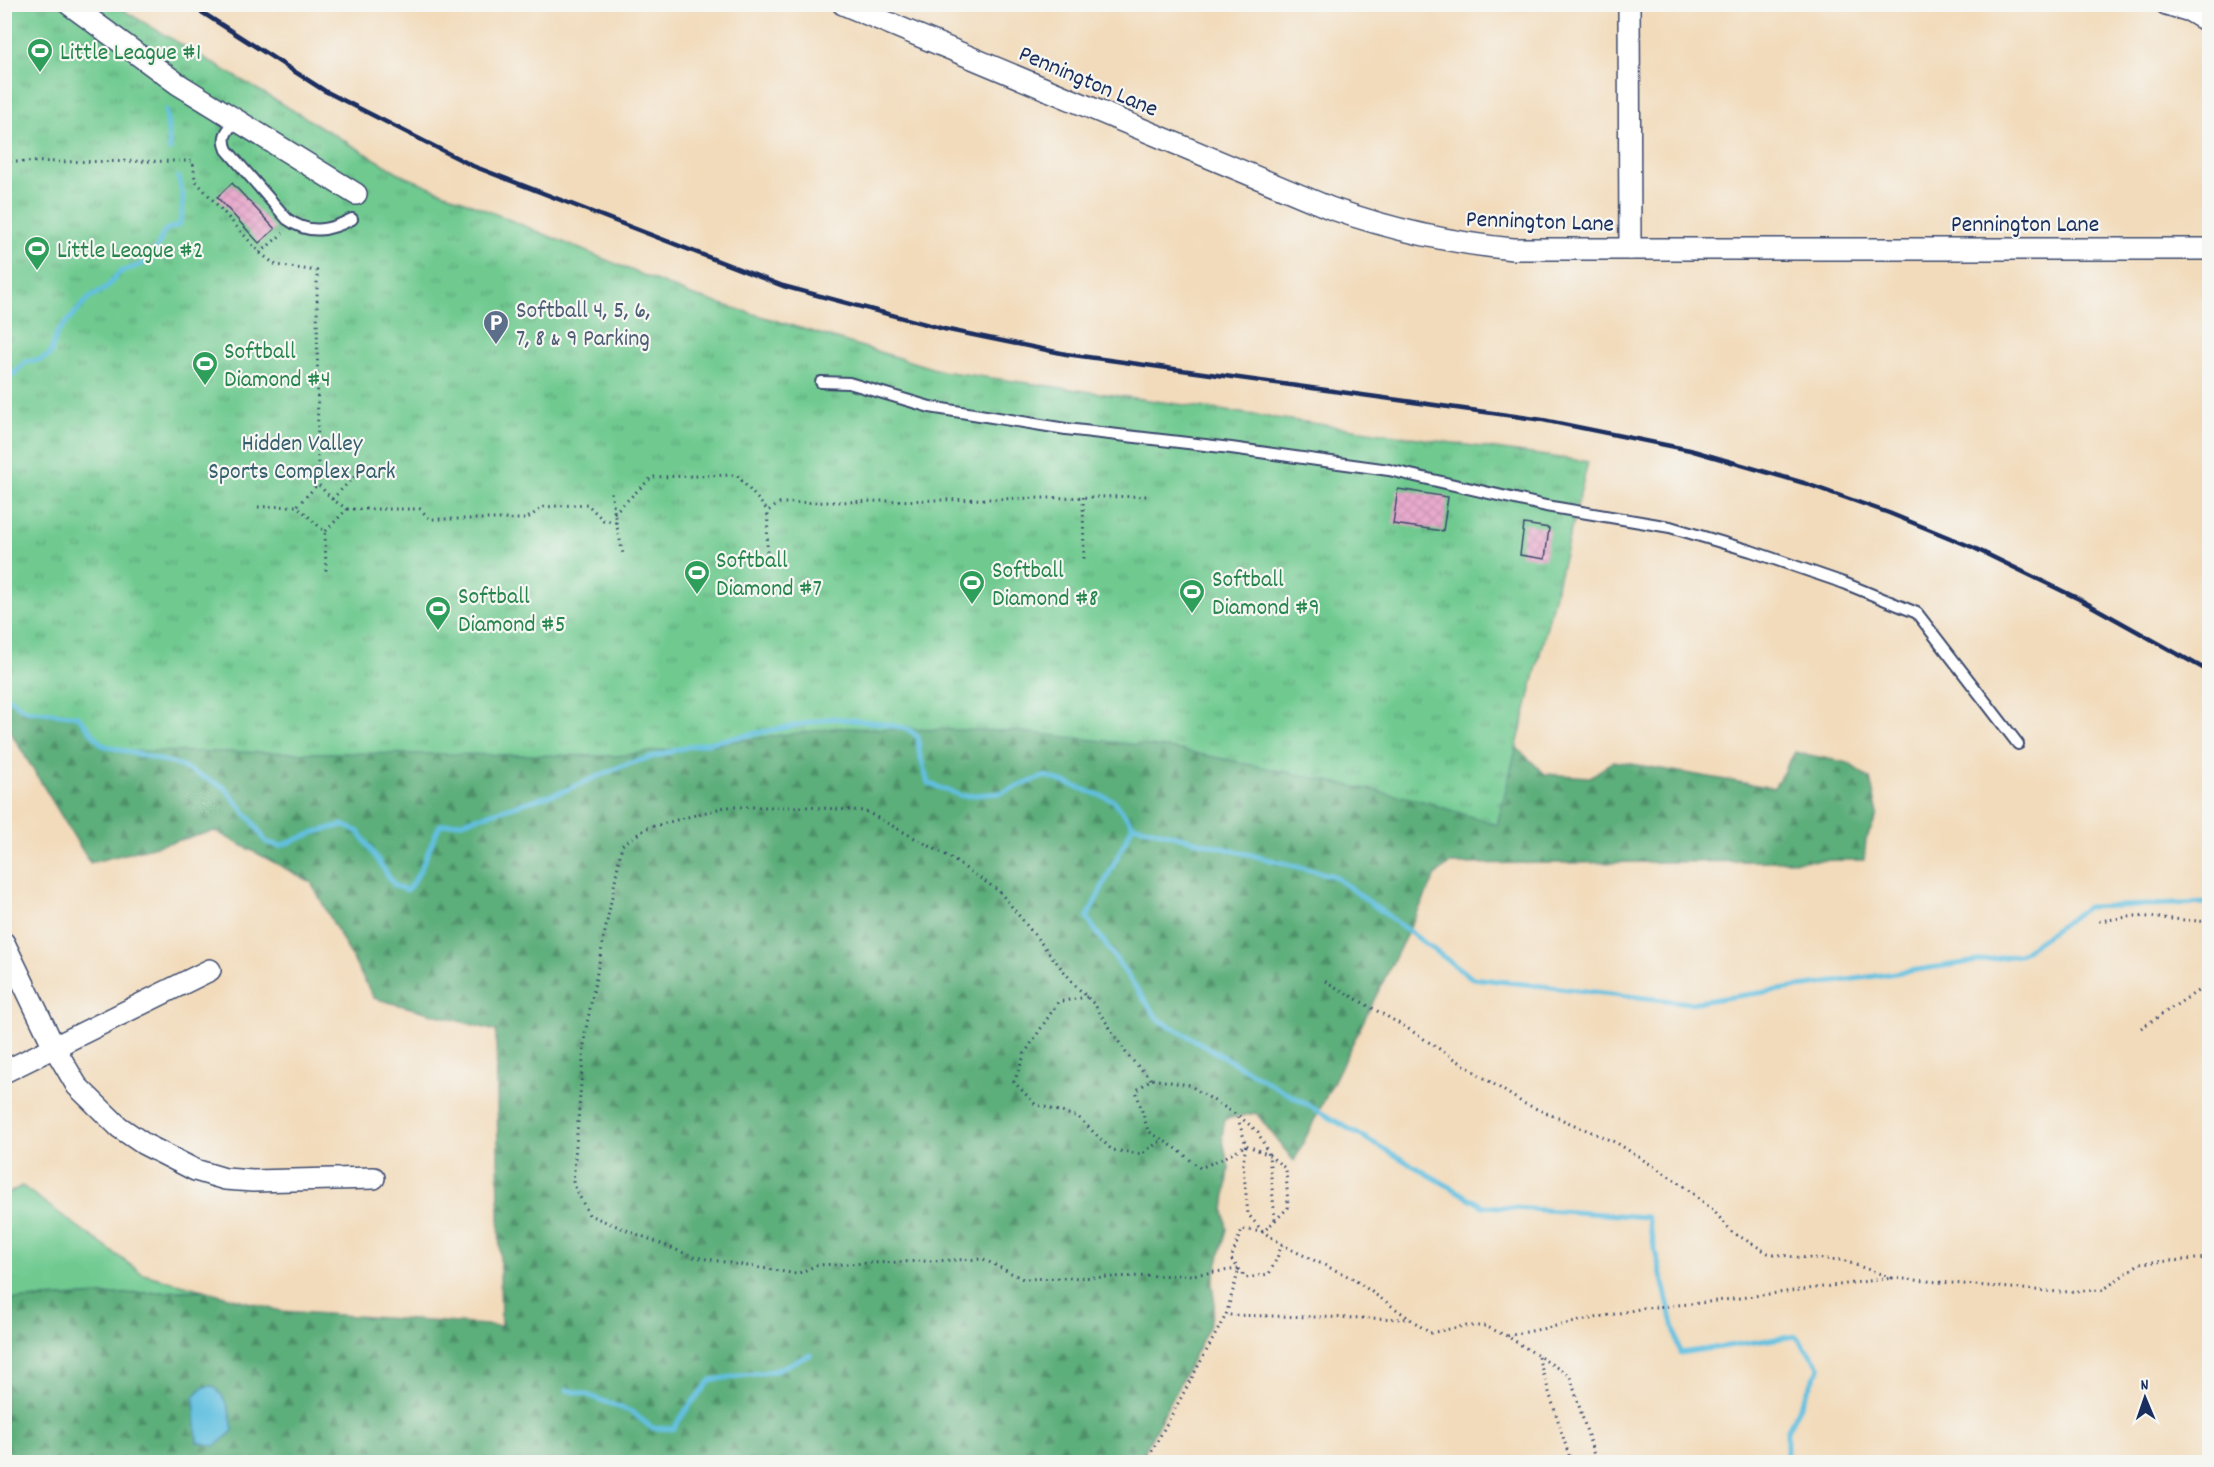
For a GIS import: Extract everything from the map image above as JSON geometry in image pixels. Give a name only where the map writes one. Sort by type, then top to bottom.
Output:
[{"type":"street","points":[[69,4],[178,84],[356,194]]},
{"type":"street","name":"Pennington Lane","points":[[843,4],[1319,204],[1368,222],[1470,245],[1513,249],[2210,249]]},
{"type":"street","points":[[1629,4],[1630,249]]},
{"type":"street","points":[[2166,4],[2190,11],[2210,23]]},
{"type":"street","points":[[4,943],[54,1047],[77,1086],[119,1127],[144,1144],[195,1170],[225,1179],[253,1181],[374,1178]]},
{"type":"street","points":[[4,1072],[210,970]]},
{"type":"lane","points":[[236,120],[224,134],[227,150],[287,219],[297,226],[311,230],[336,228],[352,219]]},
{"type":"lane","points":[[822,382],[849,383],[930,407],[1066,429],[1231,448],[1389,470],[1546,506],[1670,528],[1751,550],[1917,612],[2018,744]]},
{"type":"path","points":[[4,162],[193,161],[195,180],[260,253],[276,265],[317,271],[318,484],[332,499],[347,509],[420,509],[430,519],[526,519],[544,507],[587,504],[603,520],[616,522]]},
{"type":"path","points":[[332,499],[362,469]]},
{"type":"path","points":[[615,513],[651,477],[737,475],[768,511],[767,552]]},
{"type":"path","points":[[297,506],[318,484]]},
{"type":"path","points":[[611,492],[623,554]]},
{"type":"path","points":[[768,511],[780,503],[1150,496]]},
{"type":"path","points":[[1083,497],[1084,563]]},
{"type":"path","points":[[258,507],[297,506],[325,532]]},
{"type":"path","points":[[326,573],[325,532],[347,509]]},
{"type":"path","points":[[1239,1269],[1191,1275],[1023,1279],[983,1259],[817,1265],[797,1274],[694,1257],[589,1215],[573,1183],[585,1034],[622,845],[647,828],[725,807],[807,807],[865,811],[946,855],[999,891],[1075,985],[1095,1005],[1128,1056],[1151,1079],[1189,1085],[1237,1115],[1258,1132],[1269,1155],[1275,1220]]},
{"type":"path","points":[[2099,921],[2136,916],[2210,922]]},
{"type":"path","points":[[1325,981],[1407,1028],[1523,1102],[1617,1143],[1681,1184],[1713,1210],[1732,1232],[1768,1253],[1842,1260],[1892,1278]]},
{"type":"path","points":[[2141,1028],[2210,983]]},
{"type":"path","points":[[1087,997],[1058,1002],[1025,1053],[1014,1082],[1035,1104],[1078,1117],[1112,1150],[1141,1154],[1162,1140]]},
{"type":"path","points":[[1151,1079],[1136,1091],[1148,1131],[1177,1149],[1200,1168],[1246,1145]]},
{"type":"path","points":[[1237,1115],[1246,1145],[1243,1164],[1248,1214],[1263,1232],[1282,1244],[1352,1278],[1431,1333],[1464,1326],[1485,1326],[1507,1336],[1570,1376],[1596,1462]]},
{"type":"path","points":[[1246,1145],[1269,1155],[1286,1169],[1288,1208],[1263,1232]]},
{"type":"path","points":[[1263,1232],[1242,1229],[1231,1259],[1246,1278],[1269,1274],[1282,1244]]},
{"type":"path","points":[[1507,1336],[1644,1308],[1892,1278],[2059,1292],[2103,1290],[2140,1263],[2210,1258]]},
{"type":"path","points":[[1146,1462],[1226,1315],[1239,1269]]},
{"type":"path","points":[[1226,1315],[1410,1319]]},
{"type":"path","points":[[1538,1356],[1571,1462]]},
{"type":"green space","name":"Hidden Valley Sports Complex Park","points":[[4,5],[117,5],[404,176],[691,295],[942,371],[1588,462],[1497,825],[1419,800],[1175,749],[1013,731],[837,728],[617,756],[128,751],[102,745],[78,716],[25,710],[4,694]]},
{"type":"green space","points":[[5,626],[497,716],[1117,732],[1495,815],[1516,747],[1545,774],[1590,777],[1614,761],[1774,788],[1795,752],[1848,763],[1870,779],[1878,814],[1866,840],[1864,860],[1449,864],[1436,875],[1294,1161],[1256,1113],[1225,1119],[1222,1136],[1229,1168],[1224,1211],[1227,1229],[1212,1284],[1215,1304],[1209,1327],[1139,1462],[5,1462],[5,1300],[203,1290],[281,1311],[501,1326],[496,1031],[374,998],[311,882],[215,831],[90,863],[5,723]]},
{"type":"green space","points":[[22,1186],[143,1274],[203,1290],[5,1300],[5,1195]]},
{"type":"water","points":[[213,1386],[228,1406],[233,1431],[215,1446],[197,1442],[194,1397],[203,1387]]},
{"type":"building","points":[[232,183],[275,229],[259,243],[217,197]]},
{"type":"building","points":[[1398,489],[1448,497],[1443,531],[1393,524]]},
{"type":"building","points":[[1524,524],[1549,528],[1545,559],[1520,555]]},
{"type":"waterway","points":[[166,110],[170,150]]},
{"type":"waterway","points":[[4,383],[26,362],[50,355],[57,333],[90,297],[106,288],[120,272],[151,261],[165,230],[179,225],[183,201],[178,177]]},
{"type":"waterway","points":[[4,694],[25,710],[78,716],[102,745],[176,764],[224,787],[253,822],[266,842],[280,846],[316,832],[343,825],[359,832],[395,886],[407,890],[422,867],[440,825],[462,822],[564,791],[624,765],[687,747],[833,718],[880,723],[908,729],[918,737],[919,751],[928,783],[962,796],[1000,793],[1046,776],[1113,800],[1133,825],[1087,918],[1158,1019],[1483,1206],[1647,1217],[1680,1353],[1796,1336],[1820,1367],[1787,1431],[1787,1462]]},
{"type":"waterway","points":[[1133,825],[1334,876],[1472,978],[1690,1003],[2019,955],[2087,907],[2210,903]]},
{"type":"waterway","points":[[567,1390],[585,1394],[632,1412],[652,1428],[673,1429],[711,1380],[774,1371],[810,1355]]},
{"type":"railway","points":[[189,4],[325,91],[473,166],[783,286],[944,329],[1066,354],[1543,420],[1690,450],[1804,483],[1889,513],[1972,547],[2079,599],[2210,672]]},
{"type":"place","name":"Little League #1","points":[[40,74]]},
{"type":"place","name":"Little League #2","points":[[37,272]]},
{"type":"place","name":"Softball 4, 5, 6, 7, 8 & 9 Parking","points":[[496,346]]},
{"type":"place","name":"Softball Diamond #4","points":[[205,387]]},
{"type":"place","name":"Softball Diamond #7","points":[[697,596]]},
{"type":"place","name":"Softball Diamond #8","points":[[972,606]]},
{"type":"place","name":"Softball Diamond #9","points":[[1192,615]]},
{"type":"place","name":"Softball Diamond #5","points":[[438,632]]}]
